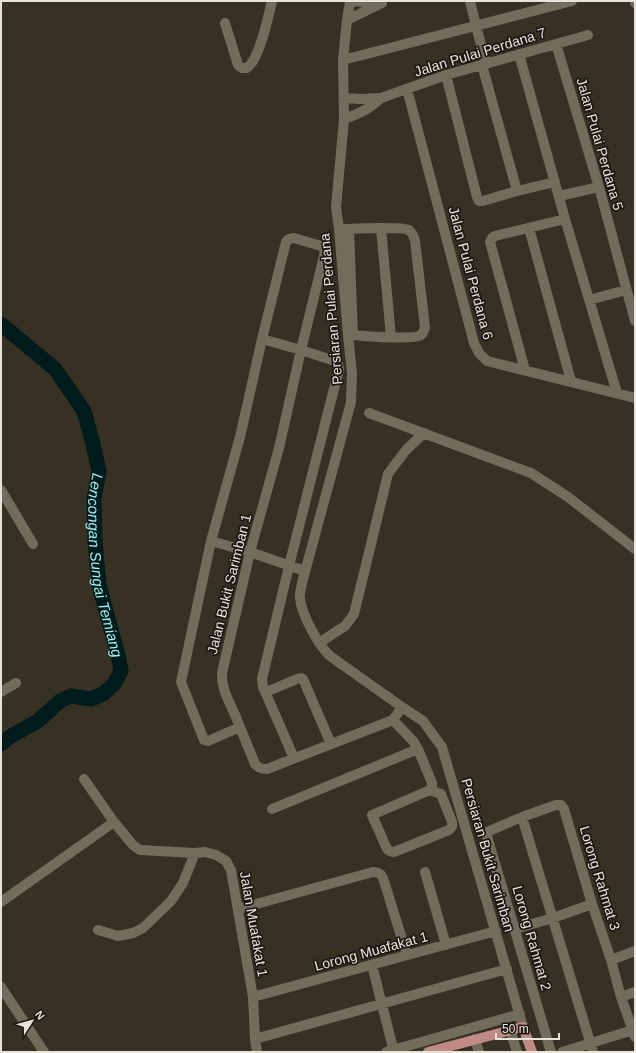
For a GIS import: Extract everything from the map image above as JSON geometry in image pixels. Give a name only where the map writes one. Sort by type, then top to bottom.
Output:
[{"type":"main road","points":[[433,1051],[523,1027],[532,1052]]},
{"type":"street","points":[[225,23],[238,65],[242,68],[247,68],[250,66],[257,54],[272,1]]},
{"type":"street","points":[[350,1],[383,2]]},
{"type":"street","name":"Persiaran Pulai Perdana","points":[[350,1],[343,60],[344,119],[336,207],[344,229],[348,335],[352,373],[351,402],[305,571],[300,598],[304,611],[324,651],[402,707]]},
{"type":"street","points":[[470,1],[484,64],[517,191]]},
{"type":"street","points":[[343,60],[572,1]]},
{"type":"street","points":[[347,20],[383,2]]},
{"type":"street","name":"Jalan Pulai Perdana 7","points":[[344,98],[381,98],[446,75],[588,35]]},
{"type":"street","name":"Jalan Pulai Perdana 5","points":[[556,44],[599,187],[635,321]]},
{"type":"street","points":[[519,54],[565,219],[617,393]]},
{"type":"street","points":[[446,75],[479,201],[555,182]]},
{"type":"street","name":"Jalan Pulai Perdana 6","points":[[408,89],[474,343],[479,353],[487,361],[635,398]]},
{"type":"street","name":"Jalan Pulai Perdana 7","points":[[344,119],[372,107],[381,98]]},
{"type":"street","points":[[559,196],[599,187]]},
{"type":"street","points":[[525,370],[490,242],[495,236],[565,219]]},
{"type":"street","points":[[382,228],[391,337]]},
{"type":"street","points":[[402,228],[409,230],[413,235],[415,241],[425,327],[421,336],[391,337],[353,335],[344,229],[402,228]]},
{"type":"street","points":[[528,228],[571,381]]},
{"type":"street","name":"Jalan Bukit Sarimban 1","points":[[262,340],[286,242],[290,238],[294,238],[323,248],[325,252],[279,448],[250,552],[222,674],[223,688],[255,764],[263,769],[267,769],[393,720]]},
{"type":"street","points":[[589,300],[626,290]]},
{"type":"street","points":[[240,727],[208,740],[204,740],[181,682],[211,541],[240,437],[262,340],[335,361],[339,366],[262,679],[263,687],[294,758]]},
{"type":"street","points":[[369,413],[531,473],[568,497],[635,549]]},
{"type":"street","points":[[319,643],[345,626],[354,614],[388,474],[406,450],[424,433]]},
{"type":"street","points":[[1,490],[33,544]]},
{"type":"street","points":[[211,541],[250,552],[305,571]]},
{"type":"street","points":[[266,692],[297,679],[303,679],[331,744]]},
{"type":"street","points":[[1,692],[16,683]]},
{"type":"street","points":[[402,707],[393,720],[413,741],[418,749],[432,786],[430,790],[372,815],[387,849],[391,852],[449,830],[452,822],[441,794],[430,790]]},
{"type":"street","name":"Persiaran Bukit Sarimban","points":[[402,707],[423,721],[442,747],[523,1027]]},
{"type":"street","points":[[272,809],[418,749]]},
{"type":"street","name":"Jalan Muafakat 1","points":[[84,779],[114,822],[133,845],[140,850],[195,853],[205,852],[216,855],[226,861],[231,870],[238,909],[252,997],[257,1052]]},
{"type":"street","name":"Lorong Rahmat 3","points":[[486,833],[522,817],[556,805],[561,805],[564,809],[592,904],[634,1035]]},
{"type":"street","points":[[522,817],[592,1048]]},
{"type":"street","points":[[1,902],[114,822]]},
{"type":"street","name":"Lorong Rahmat 2","points":[[486,833],[550,1052]]},
{"type":"street","points":[[98,930],[118,936],[133,933],[144,928],[171,901],[183,883],[195,853]]},
{"type":"street","points":[[238,909],[373,872],[378,872],[383,878],[407,955]]},
{"type":"street","points":[[425,872],[446,945]]},
{"type":"street","points":[[515,929],[553,918],[592,904]]},
{"type":"street","name":"Lorong Muafakat 1","points":[[252,997],[496,931]]},
{"type":"street","points":[[611,960],[635,951]]},
{"type":"street","points":[[372,965],[382,1004],[391,1051],[520,1014]]},
{"type":"street","points":[[255,1039],[507,969]]},
{"type":"street","points":[[1,987],[44,1052]]},
{"type":"street","points":[[621,997],[635,992]]},
{"type":"street","points":[[510,1030],[517,1052]]},
{"type":"street","points":[[562,1052],[592,1048],[634,1035]]},
{"type":"street","points":[[475,1040],[479,1052]]},
{"type":"waterway","name":"Lencongan Sungai Temiang","points":[[1,324],[55,369],[84,411],[99,471],[94,499],[95,541],[99,585],[121,671],[114,684],[103,694],[91,699],[71,696],[60,701],[38,721],[11,736],[1,744]]}]
